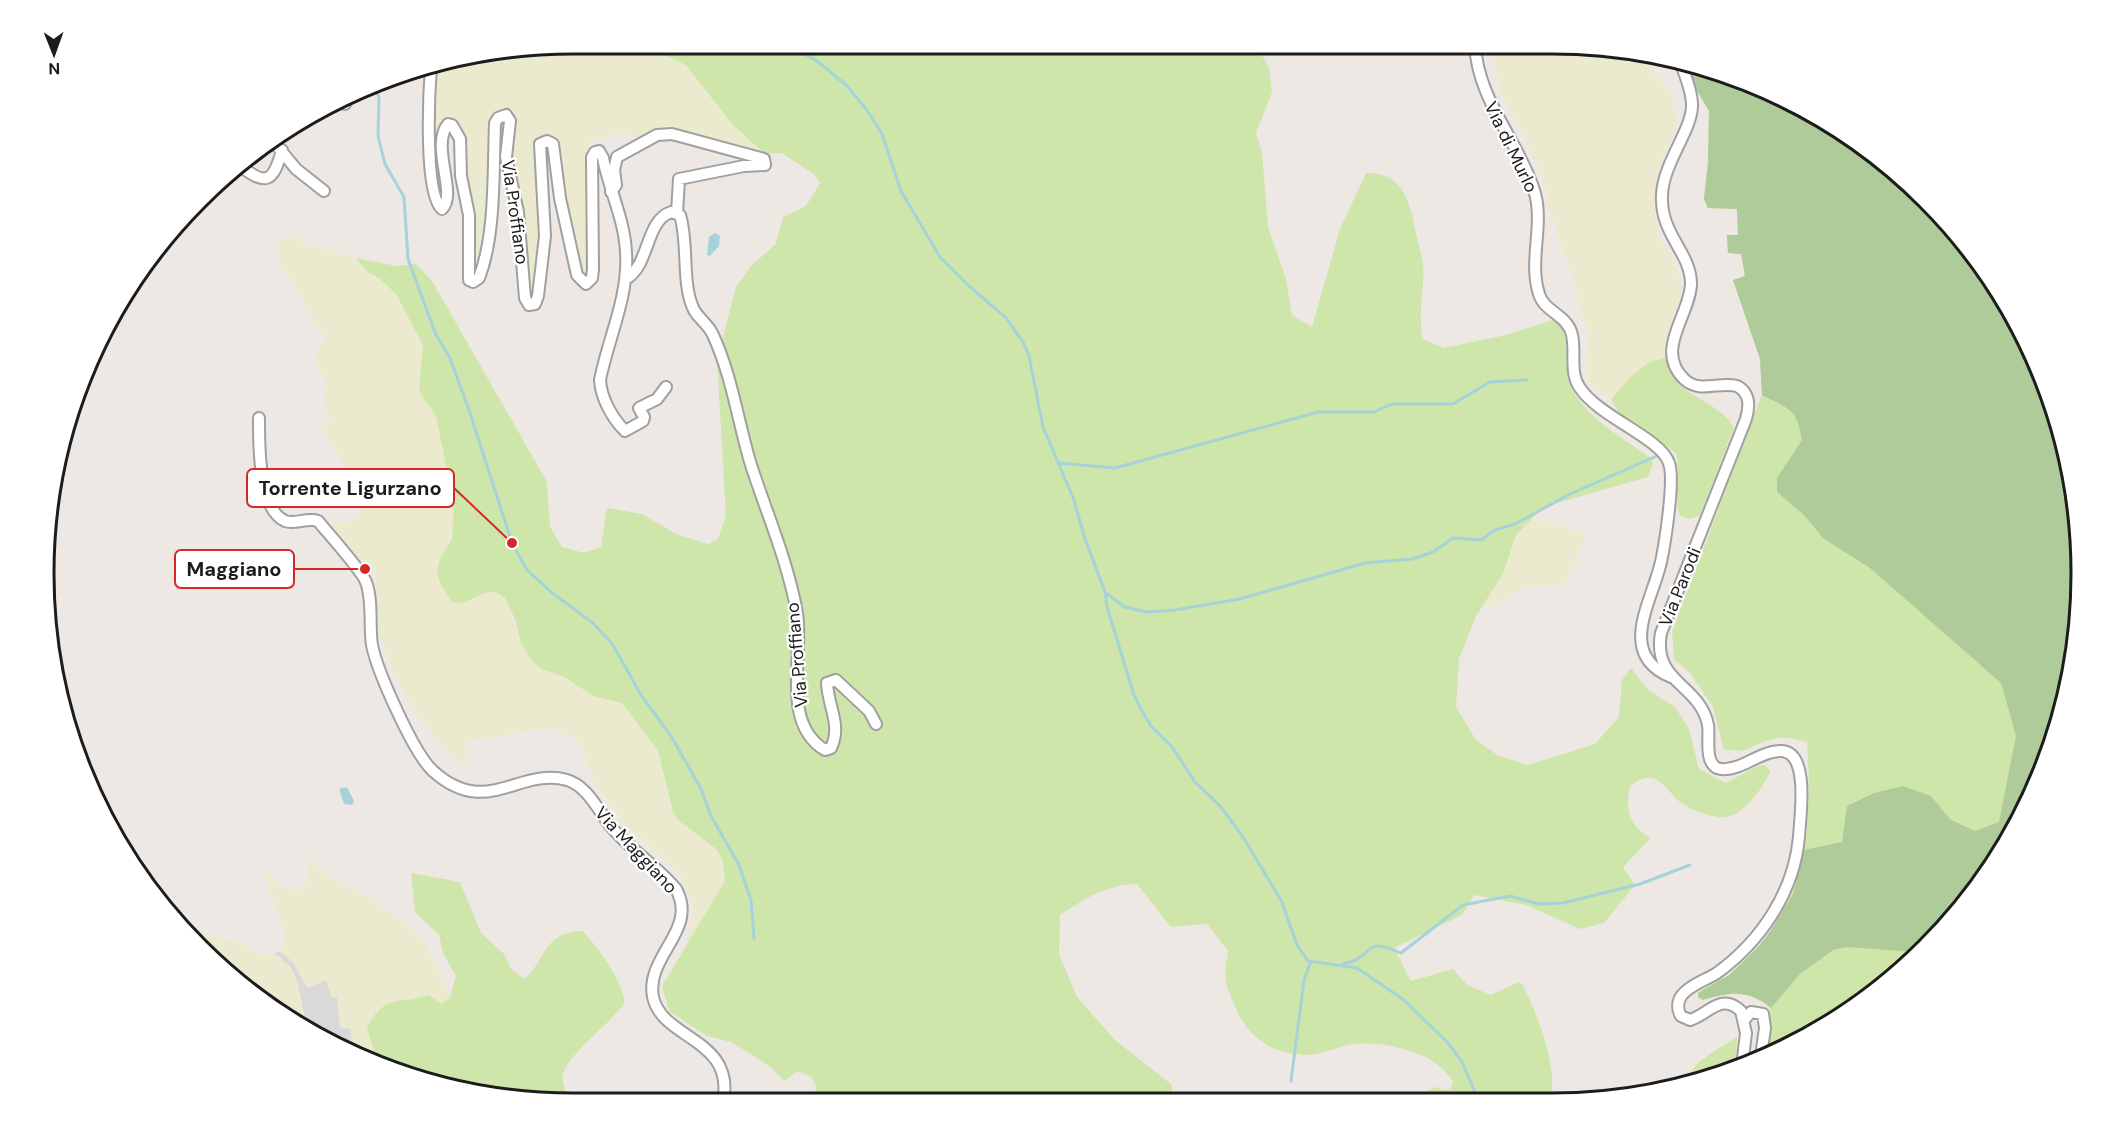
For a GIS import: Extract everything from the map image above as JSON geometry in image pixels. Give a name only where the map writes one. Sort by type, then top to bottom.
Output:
[{"type":"street","name":"Via di Murlo","points":[[1476,54],[1477,70],[1484,90],[1511,138],[1534,190],[1539,217],[1537,276],[1539,296],[1563,318],[1571,329],[1575,381],[1590,403],[1655,446],[1669,463],[1670,489],[1661,561],[1646,606],[1641,632],[1648,662],[1657,671],[1672,677]]},
{"type":"street","name":"Via Parodi","points":[[1683,71],[1692,108],[1663,180],[1662,207],[1664,222],[1689,268],[1691,287],[1675,330],[1674,359],[1683,378],[1691,384],[1710,387],[1737,386],[1747,395],[1749,405],[1746,419],[1661,633],[1659,654],[1672,677],[1694,698],[1703,711],[1708,728],[1709,755],[1714,765],[1721,769],[1731,769],[1781,751],[1794,756],[1800,769],[1798,844],[1790,876],[1779,905],[1746,946],[1718,972],[1684,993],[1678,1003],[1679,1013],[1687,1020],[1693,1020],[1716,1004],[1726,1002],[1738,1008],[1745,1019]]},
{"type":"street","name":"Via Proffiano","points":[[431,75],[428,137],[437,200],[441,209],[444,209],[447,196],[442,143],[445,128],[450,124],[456,128],[460,139],[461,176],[470,230],[467,271],[471,281],[477,281],[480,274],[487,241],[493,184],[495,123],[498,117],[506,115],[510,121],[507,165],[518,212],[525,294],[529,305],[535,304],[538,296],[545,236],[540,144],[547,141],[553,144],[560,198],[577,275],[584,284],[590,280],[593,269],[592,167],[596,151],[603,158],[626,250],[626,279],[600,380],[603,399],[622,429],[628,430],[645,419],[639,408],[657,399],[666,387]]},
{"type":"street","name":"Via Proffiano","points":[[611,192],[616,185],[614,170],[617,157],[657,135],[684,135],[727,150],[753,154],[765,161],[761,166],[744,166],[679,179],[677,213],[684,232],[694,309],[712,331],[727,370],[739,424],[788,574],[798,615],[795,675],[804,723],[818,746],[825,750],[831,748],[835,739],[836,724],[827,683],[836,680],[869,711],[876,724]]},
{"type":"street","points":[[278,146],[296,169],[324,191]]},
{"type":"street","points":[[246,170],[257,179],[268,179],[273,175],[282,150]]},
{"type":"street","name":"Via Proffiano","points":[[626,279],[632,275],[645,254],[662,217],[671,212],[677,213]]},
{"type":"street","name":"Via Maggiano","points":[[259,418],[261,477],[269,497],[279,516],[286,521],[318,521],[364,578],[373,647],[381,674],[418,752],[432,770],[447,782],[479,792],[495,792],[551,779],[572,782],[587,796],[614,831],[676,889],[681,901],[681,922],[661,957],[653,978],[653,996],[667,1022],[697,1040],[714,1059],[724,1082],[723,1093]]},
{"type":"street","points":[[1743,1056],[1745,1019],[1751,1012],[1762,1014],[1765,1028],[1762,1047]]},
{"type":"shaded area","points":[[280,951],[293,962],[307,987],[326,980],[332,998],[337,996],[340,1028],[351,1028],[351,1042],[302,1016],[281,958],[274,954]]},
{"type":"green space","points":[[661,54],[686,65],[732,124],[765,154],[738,149],[681,131],[660,130],[638,139],[622,132],[590,142],[587,156],[590,272],[584,281],[563,200],[558,148],[545,137],[539,139],[541,216],[534,291],[530,302],[504,111],[496,113],[488,203],[479,271],[476,277],[471,274],[475,247],[473,216],[465,179],[462,125],[451,117],[443,123],[445,194],[441,203],[434,158],[432,101],[434,73],[472,64],[540,55]]},
{"type":"green space","points":[[661,54],[1261,54],[1269,68],[1272,92],[1256,133],[1262,152],[1268,227],[1286,279],[1292,315],[1312,327],[1340,229],[1366,173],[1389,178],[1403,191],[1408,201],[1423,265],[1421,330],[1423,339],[1444,348],[1506,335],[1553,320],[1559,324],[1566,343],[1568,378],[1580,402],[1602,424],[1651,458],[1653,463],[1648,477],[1543,507],[1516,535],[1503,574],[1476,616],[1459,659],[1456,707],[1476,740],[1499,756],[1528,765],[1595,744],[1619,717],[1622,680],[1631,668],[1648,690],[1675,707],[1689,729],[1699,769],[1726,783],[1757,766],[1765,765],[1770,771],[1764,784],[1747,805],[1734,815],[1727,817],[1710,816],[1687,807],[1663,784],[1652,778],[1645,778],[1630,786],[1628,810],[1630,816],[1637,828],[1651,838],[1623,867],[1635,885],[1604,923],[1580,929],[1526,905],[1474,895],[1462,915],[1394,948],[1411,981],[1453,969],[1467,985],[1491,995],[1518,982],[1523,985],[1549,1054],[1552,1093],[1426,1093],[1436,1087],[1444,1090],[1450,1089],[1453,1082],[1438,1065],[1410,1051],[1387,1045],[1355,1044],[1303,1055],[1291,1054],[1269,1046],[1250,1032],[1237,1011],[1226,982],[1228,951],[1207,924],[1171,927],[1137,884],[1105,890],[1060,915],[1059,954],[1077,997],[1115,1040],[1172,1085],[1170,1093],[815,1093],[816,1085],[811,1077],[798,1071],[784,1081],[772,1068],[731,1042],[707,1036],[669,1011],[662,986],[725,881],[722,858],[715,848],[679,821],[673,812],[658,751],[622,703],[593,696],[565,677],[543,670],[533,662],[521,643],[515,619],[505,598],[496,592],[484,593],[463,603],[452,602],[440,583],[437,572],[440,559],[452,539],[454,504],[436,416],[419,391],[423,345],[396,294],[379,278],[369,273],[355,258],[397,266],[416,264],[432,281],[547,482],[550,527],[562,547],[584,553],[601,547],[607,508],[642,514],[676,534],[708,544],[718,539],[726,516],[717,360],[736,287],[751,266],[776,244],[783,217],[806,206],[820,183],[815,175],[782,153],[765,154],[732,124],[686,65]]},
{"type":"green space","points":[[1493,54],[1585,55],[1642,62],[1660,78],[1674,101],[1676,124],[1657,174],[1657,232],[1676,265],[1682,291],[1667,336],[1666,358],[1656,359],[1611,400],[1587,379],[1585,360],[1590,332],[1582,316],[1573,278],[1558,236],[1542,178],[1525,137],[1501,94]]},
{"type":"green space","points":[[1691,74],[1750,94],[1781,108],[1840,142],[1868,161],[1919,206],[1964,257],[2001,314],[2017,344],[2043,407],[2061,472],[2070,540],[2070,607],[2061,675],[2053,708],[2031,772],[2001,833],[1964,890],[1919,941],[1894,964],[1840,1005],[1767,1045],[1770,1008],[1762,1002],[1738,994],[1721,995],[1703,1000],[1698,997],[1698,993],[1729,975],[1749,957],[1776,924],[1788,901],[1804,850],[1809,796],[1807,742],[1776,738],[1745,750],[1724,750],[1713,707],[1690,673],[1674,659],[1672,632],[1762,394],[1760,359],[1733,280],[1745,276],[1741,254],[1728,253],[1727,235],[1738,235],[1737,209],[1708,208],[1704,199],[1708,162],[1709,111],[1696,89]]},
{"type":"green space","points":[[1691,74],[1750,94],[1781,108],[1840,142],[1868,161],[1919,206],[1964,257],[2001,314],[2017,344],[2043,407],[2061,472],[2070,540],[2071,574],[2067,641],[2053,708],[2031,772],[2017,803],[1983,862],[1964,890],[1908,951],[1847,947],[1833,950],[1800,974],[1771,1008],[1747,995],[1730,994],[1703,1000],[1698,997],[1698,993],[1729,975],[1759,946],[1771,930],[1793,894],[1804,850],[1842,842],[1847,806],[1874,793],[1903,786],[1931,796],[1951,820],[1975,831],[1999,822],[2016,736],[2001,683],[1870,568],[1823,538],[1805,516],[1777,492],[1777,478],[1802,440],[1800,429],[1790,411],[1762,395],[1760,359],[1733,280],[1745,276],[1741,254],[1728,253],[1727,235],[1738,235],[1737,209],[1708,208],[1704,199],[1708,162],[1709,111],[1696,89]]},
{"type":"green space","points":[[296,234],[304,243],[355,258],[369,273],[379,278],[396,294],[418,334],[424,356],[419,380],[425,402],[436,416],[454,504],[452,539],[440,559],[463,603],[484,593],[496,592],[505,598],[521,643],[554,674],[565,677],[593,696],[622,703],[658,751],[668,801],[679,821],[715,848],[722,857],[725,881],[703,922],[688,942],[693,906],[681,877],[622,820],[594,783],[579,741],[552,728],[466,741],[466,767],[436,740],[411,706],[393,671],[376,624],[376,570],[350,552],[329,525],[361,518],[340,459],[320,426],[331,419],[324,404],[326,384],[314,355],[325,339],[280,263],[278,254],[280,239]]},
{"type":"green space","points":[[1666,358],[1669,370],[1676,380],[1685,389],[1727,418],[1734,428],[1700,515],[1690,519],[1680,516],[1678,508],[1676,453],[1621,415],[1611,400],[1642,367],[1658,359]]},
{"type":"green space","points":[[1477,504],[1587,533],[1565,586],[1528,586],[1492,608],[1441,577]]},
{"type":"green space","points":[[308,858],[331,878],[381,904],[425,941],[450,997],[442,1004],[429,995],[414,1000],[401,999],[374,1053],[351,1042],[351,1029],[340,1028],[337,997],[332,998],[326,980],[307,988],[293,962],[280,951],[284,937],[282,924],[261,868],[273,876],[281,886],[297,891],[307,884]]},
{"type":"green space","points":[[411,873],[460,882],[481,933],[504,954],[511,969],[525,979],[553,941],[570,932],[583,931],[613,973],[625,1002],[566,1067],[563,1082],[566,1093],[506,1089],[472,1083],[439,1075],[375,1053],[367,1028],[380,1009],[394,1002],[429,995],[442,1004],[450,997],[456,976],[443,953],[439,935],[415,912]]},
{"type":"green space","points":[[203,935],[241,943],[258,954],[274,954],[290,966],[297,980],[305,1017],[257,986],[204,939]]},
{"type":"green space","points":[[1737,1037],[1736,1058],[1689,1074],[1699,1062]]},
{"type":"water","points":[[715,233],[720,236],[719,246],[710,256],[707,255],[709,237]]},
{"type":"water","points":[[347,787],[354,801],[352,805],[344,804],[339,789]]},
{"type":"waterway","points":[[805,54],[817,61],[846,85],[867,110],[882,134],[901,191],[940,257],[1006,318],[1023,342],[1029,356],[1043,427],[1074,500],[1084,536],[1105,592],[1107,607],[1134,695],[1151,726],[1172,747],[1195,782],[1220,806],[1241,834],[1281,900],[1297,945],[1308,961],[1357,968],[1404,1000],[1448,1043],[1462,1062],[1475,1093]]},
{"type":"waterway","points":[[377,93],[379,97],[378,136],[385,164],[404,197],[408,259],[436,335],[450,358],[512,543],[527,570],[551,592],[593,623],[613,645],[641,695],[671,736],[701,789],[711,816],[739,865],[751,900],[754,938]]},
{"type":"waterway","points":[[1058,463],[1115,468],[1318,412],[1374,412],[1392,404],[1453,404],[1490,382],[1527,380]]},
{"type":"waterway","points":[[1106,593],[1125,607],[1146,612],[1175,610],[1240,599],[1365,563],[1412,559],[1433,552],[1453,538],[1481,540],[1495,530],[1515,524],[1570,494],[1659,455]]},
{"type":"waterway","points":[[1343,964],[1353,961],[1373,947],[1379,946],[1401,953],[1463,905],[1510,896],[1539,904],[1563,903],[1640,884],[1690,865]]},
{"type":"waterway","points":[[1291,1081],[1304,980],[1311,961]]},
{"type":"place","name":"Torrente Ligurzano","points":[[512,543]]},
{"type":"place","name":"Maggiano","points":[[365,569]]}]
